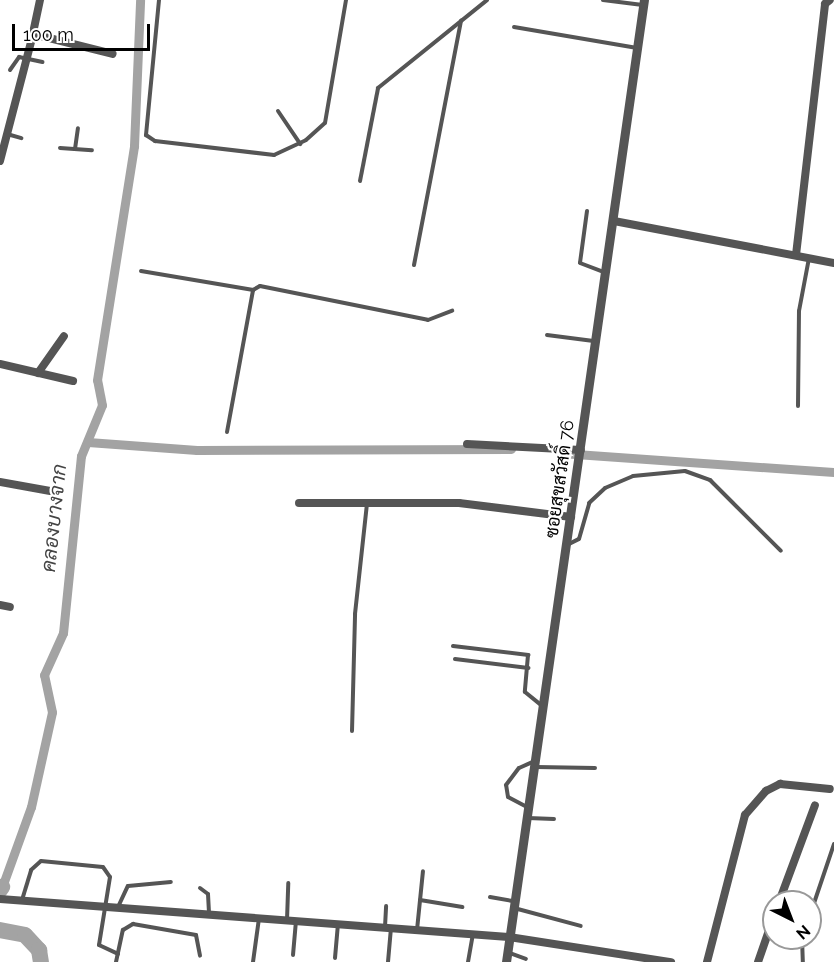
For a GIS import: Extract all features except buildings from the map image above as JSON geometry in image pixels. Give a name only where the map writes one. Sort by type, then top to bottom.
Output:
[{"type":"street","points":[[0,161],[40,0]]},
{"type":"street","points":[[796,255],[825,4],[832,0]]},
{"type":"street","name":"ซอยสุขสวัสดิ์ 76","points":[[506,957],[607,273],[644,3]]},
{"type":"street","points":[[33,34],[113,54]]},
{"type":"street","points":[[614,221],[834,263],[834,257]]},
{"type":"street","points":[[38,373],[64,336]]},
{"type":"street","points":[[0,364],[73,381]]},
{"type":"street","points":[[466,444],[581,451]]},
{"type":"street","points":[[0,482],[50,490]]},
{"type":"street","points":[[299,503],[459,503],[571,517]]},
{"type":"street","points":[[0,605],[10,607]]},
{"type":"street","points":[[707,962],[750,808],[780,784],[830,789]]},
{"type":"street","points":[[783,890],[815,805]]},
{"type":"street","points":[[0,899],[509,937],[671,962]]},
{"type":"lane","points":[[159,0],[146,135],[155,141],[274,155],[300,144],[325,123],[346,0]]},
{"type":"lane","points":[[360,180],[378,88],[487,0]]},
{"type":"lane","points":[[603,0],[644,3]]},
{"type":"lane","points":[[414,265],[461,20]]},
{"type":"lane","points":[[514,27],[638,49]]},
{"type":"lane","points":[[10,70],[15,59],[26,58],[42,62]]},
{"type":"lane","points":[[278,111],[300,144]]},
{"type":"lane","points":[[75,149],[78,128]]},
{"type":"lane","points":[[7,134],[21,138]]},
{"type":"lane","points":[[60,148],[92,150]]},
{"type":"lane","points":[[587,212],[580,263],[607,273]]},
{"type":"lane","points":[[798,406],[799,311],[809,257]]},
{"type":"lane","points":[[141,272],[254,290],[267,285],[428,320],[452,311]]},
{"type":"lane","points":[[227,432],[254,290]]},
{"type":"lane","points":[[547,335],[597,342]]},
{"type":"lane","points":[[567,545],[579,539],[589,503],[605,488],[633,476],[685,471],[710,480],[781,551]]},
{"type":"lane","points":[[352,731],[355,614],[367,503]]},
{"type":"lane","points":[[453,646],[524,653],[528,668],[525,692],[543,706]]},
{"type":"lane","points":[[455,659],[528,668]]},
{"type":"lane","points":[[554,819],[527,813],[507,797],[506,785],[519,768],[534,764],[595,768]]},
{"type":"lane","points":[[818,890],[834,844]]},
{"type":"lane","points":[[22,901],[31,870],[41,861],[108,870],[99,945],[118,954]]},
{"type":"lane","points":[[417,930],[423,871]]},
{"type":"lane","points":[[118,908],[128,886],[171,882]]},
{"type":"lane","points":[[287,920],[288,883]]},
{"type":"lane","points":[[200,888],[208,894],[209,915]]},
{"type":"lane","points":[[490,897],[581,926]]},
{"type":"lane","points":[[420,900],[462,907]]},
{"type":"lane","points":[[386,906],[388,962]]},
{"type":"lane","points":[[254,962],[259,918]]},
{"type":"lane","points":[[293,955],[296,921]]},
{"type":"lane","points":[[116,962],[123,930],[133,924],[196,935],[200,956]]},
{"type":"lane","points":[[335,958],[338,924]]},
{"type":"lane","points":[[468,962],[473,934]]},
{"type":"lane","points":[[506,957],[526,959]]},
{"type":"waterway","name":"คลองบางจาก","points":[[2,887],[31,807],[52,712],[44,675],[63,633],[81,456],[102,405],[97,380],[134,146],[140,0]]},
{"type":"waterway","points":[[88,442],[197,450],[511,449]]},
{"type":"waterway","points":[[561,453],[834,472]]},
{"type":"waterway","name":"คลองบางจาก","points":[[0,930],[25,935],[39,950],[41,962]]}]
